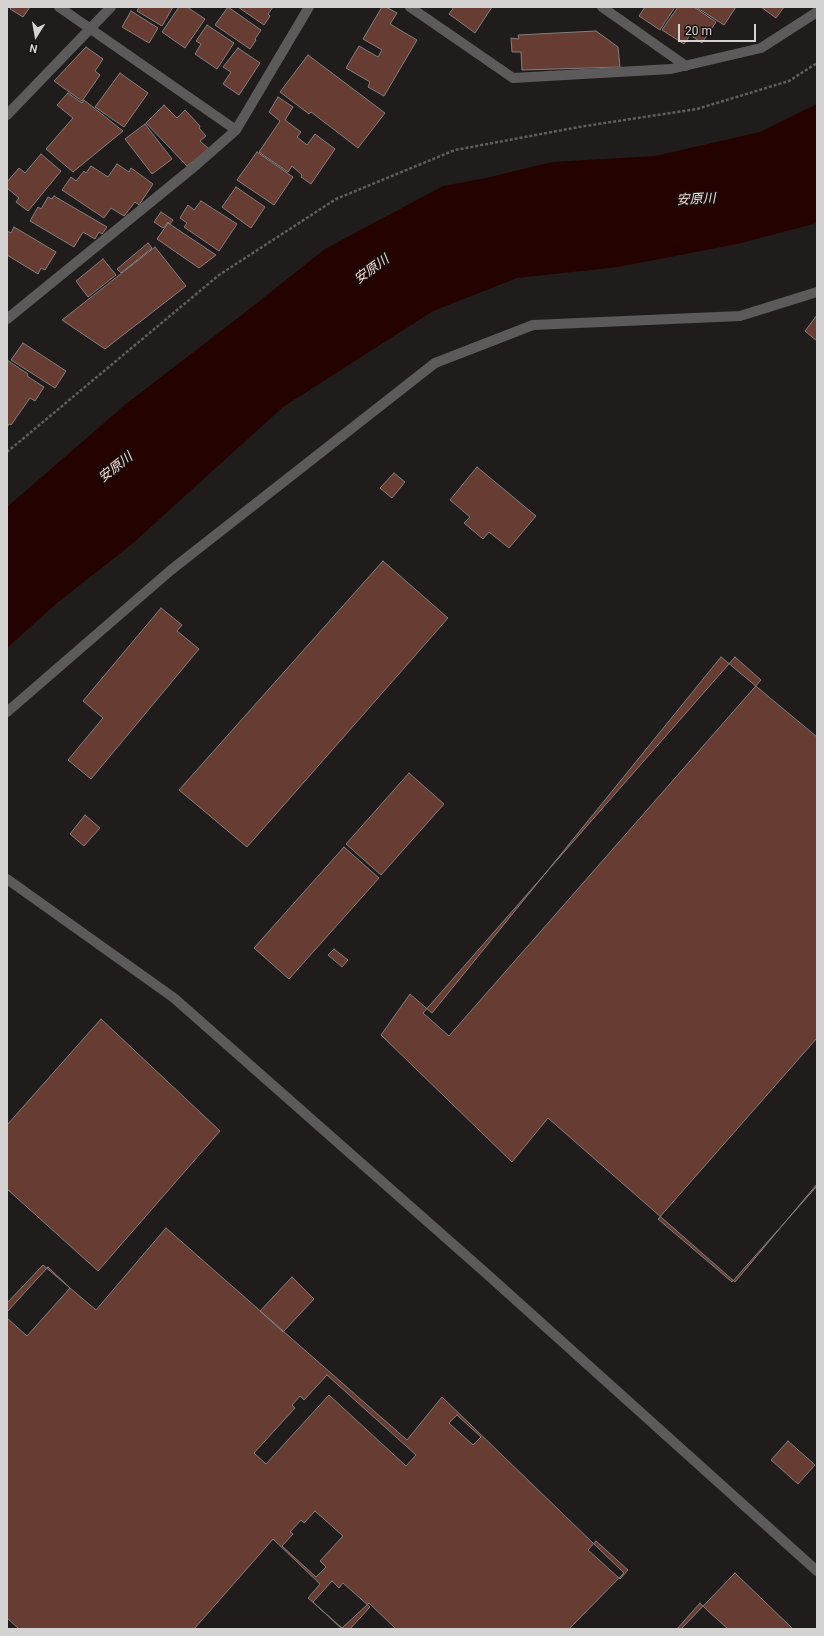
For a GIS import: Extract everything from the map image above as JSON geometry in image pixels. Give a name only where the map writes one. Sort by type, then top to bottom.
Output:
[{"type":"street","points":[[59,7],[236,130]]},
{"type":"street","points":[[7,116],[111,7]]},
{"type":"street","points":[[7,319],[195,166],[236,130],[309,7]]},
{"type":"street","points":[[410,7],[513,78],[671,69],[686,66],[761,48],[817,12]]},
{"type":"street","points":[[602,7],[686,66]]},
{"type":"street","points":[[7,712],[171,570],[435,363],[533,325],[740,316],[817,292]]},
{"type":"street","points":[[7,879],[174,998],[488,1275],[817,1571]]},
{"type":"path","points":[[7,452],[219,275],[336,198],[455,150],[578,127],[698,109],[789,81],[817,63]]},
{"type":"water","name":"安原川","points":[[817,104],[817,223],[737,244],[618,267],[517,278],[433,311],[283,407],[132,544],[57,603],[7,648],[7,507],[126,404],[325,249],[443,186],[486,178],[552,162],[655,156],[760,132]]},
{"type":"building","points":[[11,7],[30,7],[23,17],[10,9]]},
{"type":"building","points":[[139,7],[173,7],[162,26],[137,11]]},
{"type":"building","points":[[179,7],[187,7],[205,19],[185,48],[162,32]]},
{"type":"building","points":[[228,7],[261,30],[250,49],[215,25]]},
{"type":"building","points":[[238,7],[273,7],[268,14],[270,16],[264,25]]},
{"type":"building","points":[[382,7],[386,7],[397,13],[390,24],[417,40],[384,96],[368,87],[370,82],[346,68],[359,46],[378,57],[382,50],[363,39]]},
{"type":"building","points":[[454,7],[492,7],[475,33],[449,14]]},
{"type":"building","points":[[645,7],[675,7],[660,30],[639,16]]},
{"type":"building","points":[[678,7],[694,7],[716,22],[702,43],[690,35],[684,44],[662,30]]},
{"type":"building","points":[[696,7],[736,7],[724,25]]},
{"type":"building","points":[[761,7],[784,7],[776,18]]},
{"type":"building","points":[[131,11],[158,28],[149,43],[122,27]]},
{"type":"building","points":[[207,25],[234,43],[217,69],[195,54],[201,44],[196,41]]},
{"type":"building","points":[[596,31],[618,47],[620,67],[522,70],[521,52],[512,52],[511,38],[519,39],[518,35]]},
{"type":"building","points":[[86,47],[103,59],[95,71],[100,75],[82,101],[54,81]]},
{"type":"building","points":[[238,48],[260,63],[239,95],[223,84],[231,72],[223,67]]},
{"type":"building","points":[[308,55],[385,113],[358,148],[311,112],[309,114],[280,92]]},
{"type":"building","points":[[120,73],[148,93],[124,127],[95,107]]},
{"type":"building","points":[[68,93],[82,103],[84,100],[123,131],[73,172],[46,149],[73,118],[57,105]]},
{"type":"building","points":[[278,97],[293,107],[285,120],[301,132],[297,137],[307,145],[315,134],[335,149],[311,184],[301,177],[302,175],[292,166],[288,172],[259,152],[280,121],[269,112]]},
{"type":"building","points":[[164,105],[177,118],[185,110],[200,126],[199,128],[206,136],[200,141],[209,149],[187,166],[146,123]]},
{"type":"building","points":[[145,124],[172,159],[152,174],[125,139]]},
{"type":"building","points":[[257,152],[293,177],[274,205],[237,180]]},
{"type":"building","points":[[41,154],[61,171],[28,211],[16,202],[19,198],[7,188],[7,182],[19,168],[25,173]]},
{"type":"building","points":[[117,164],[129,172],[131,168],[153,184],[139,205],[135,202],[124,216],[111,208],[104,218],[62,190],[71,177],[76,181],[84,171],[86,173],[91,166],[108,177]]},
{"type":"building","points":[[236,187],[265,207],[251,228],[222,207]]},
{"type":"building","points":[[54,196],[107,227],[102,234],[99,232],[95,239],[83,232],[74,247],[30,221],[38,207],[41,209],[48,197],[52,199]]},
{"type":"building","points":[[201,201],[237,224],[219,251],[184,227],[187,223],[180,218],[188,205],[194,210]]},
{"type":"building","points":[[161,212],[173,220],[170,224],[168,222],[163,228],[154,222]]},
{"type":"building","points":[[168,223],[216,255],[199,268],[157,239]]},
{"type":"building","points":[[14,227],[56,252],[45,270],[41,268],[38,274],[7,255],[7,231],[11,233]]},
{"type":"building","points":[[148,243],[152,248],[121,273],[117,269]]},
{"type":"building","points":[[155,247],[186,286],[105,349],[62,320]]},
{"type":"building","points":[[103,259],[116,275],[88,297],[76,281]]},
{"type":"building","points":[[817,315],[817,341],[805,331]]},
{"type":"building","points":[[23,343],[66,371],[55,388],[11,360]]},
{"type":"building","points":[[7,360],[44,387],[35,401],[30,398],[11,425],[9,424],[7,427]]},
{"type":"building","points":[[477,467],[536,516],[509,548],[489,532],[483,539],[464,523],[470,517],[450,500]]},
{"type":"building","points":[[394,473],[405,482],[392,498],[380,488]]},
{"type":"building","points":[[383,561],[448,618],[247,847],[179,790]]},
{"type":"building","points":[[161,608],[182,625],[177,631],[199,649],[91,779],[68,760],[103,718],[83,701]]},
{"type":"building","points":[[721,657],[817,737],[817,1184],[735,1282],[548,1118],[512,1162],[381,1035],[410,994],[432,1013]]},
{"type":"building","points":[[735,657],[761,680],[449,1036],[423,1013]]},
{"type":"building","points":[[409,773],[444,804],[381,875],[346,844]]},
{"type":"building","points":[[85,815],[100,828],[84,846],[70,834]]},
{"type":"building","points":[[344,847],[379,878],[289,979],[254,948]]},
{"type":"building","points":[[334,949],[348,960],[342,967],[328,955]]},
{"type":"building","points":[[101,1019],[220,1131],[98,1271],[7,1189],[7,1125]]},
{"type":"building","points":[[817,1038],[817,1186],[732,1282],[658,1219]]},
{"type":"building","points":[[166,1228],[407,1440],[442,1397],[624,1573],[569,1629],[396,1629],[369,1603],[342,1628],[308,1598],[320,1584],[273,1539],[194,1629],[19,1629],[7,1618],[7,1303],[43,1265],[96,1310]]},
{"type":"building","points":[[48,1267],[70,1288],[27,1336],[7,1318],[7,1312]]},
{"type":"building","points":[[292,1277],[314,1299],[283,1332],[260,1311]]},
{"type":"building","points":[[327,1375],[416,1455],[406,1466],[329,1395],[266,1464],[254,1453],[295,1408],[292,1405],[300,1396],[304,1400]]},
{"type":"building","points":[[457,1415],[481,1437],[473,1445],[449,1423]]},
{"type":"building","points":[[788,1441],[815,1465],[798,1484],[771,1460]]},
{"type":"building","points":[[315,1511],[343,1536],[320,1561],[326,1567],[316,1577],[282,1546],[293,1534],[290,1532],[301,1520],[304,1523]]},
{"type":"building","points":[[596,1541],[628,1570],[620,1579],[588,1550]]},
{"type":"building","points":[[735,1573],[793,1629],[681,1629]]},
{"type":"building","points":[[332,1581],[339,1588],[343,1583],[370,1607],[350,1629],[342,1629],[313,1602]]},
{"type":"building","points":[[700,1603],[708,1611],[728,1629],[677,1629]]}]
